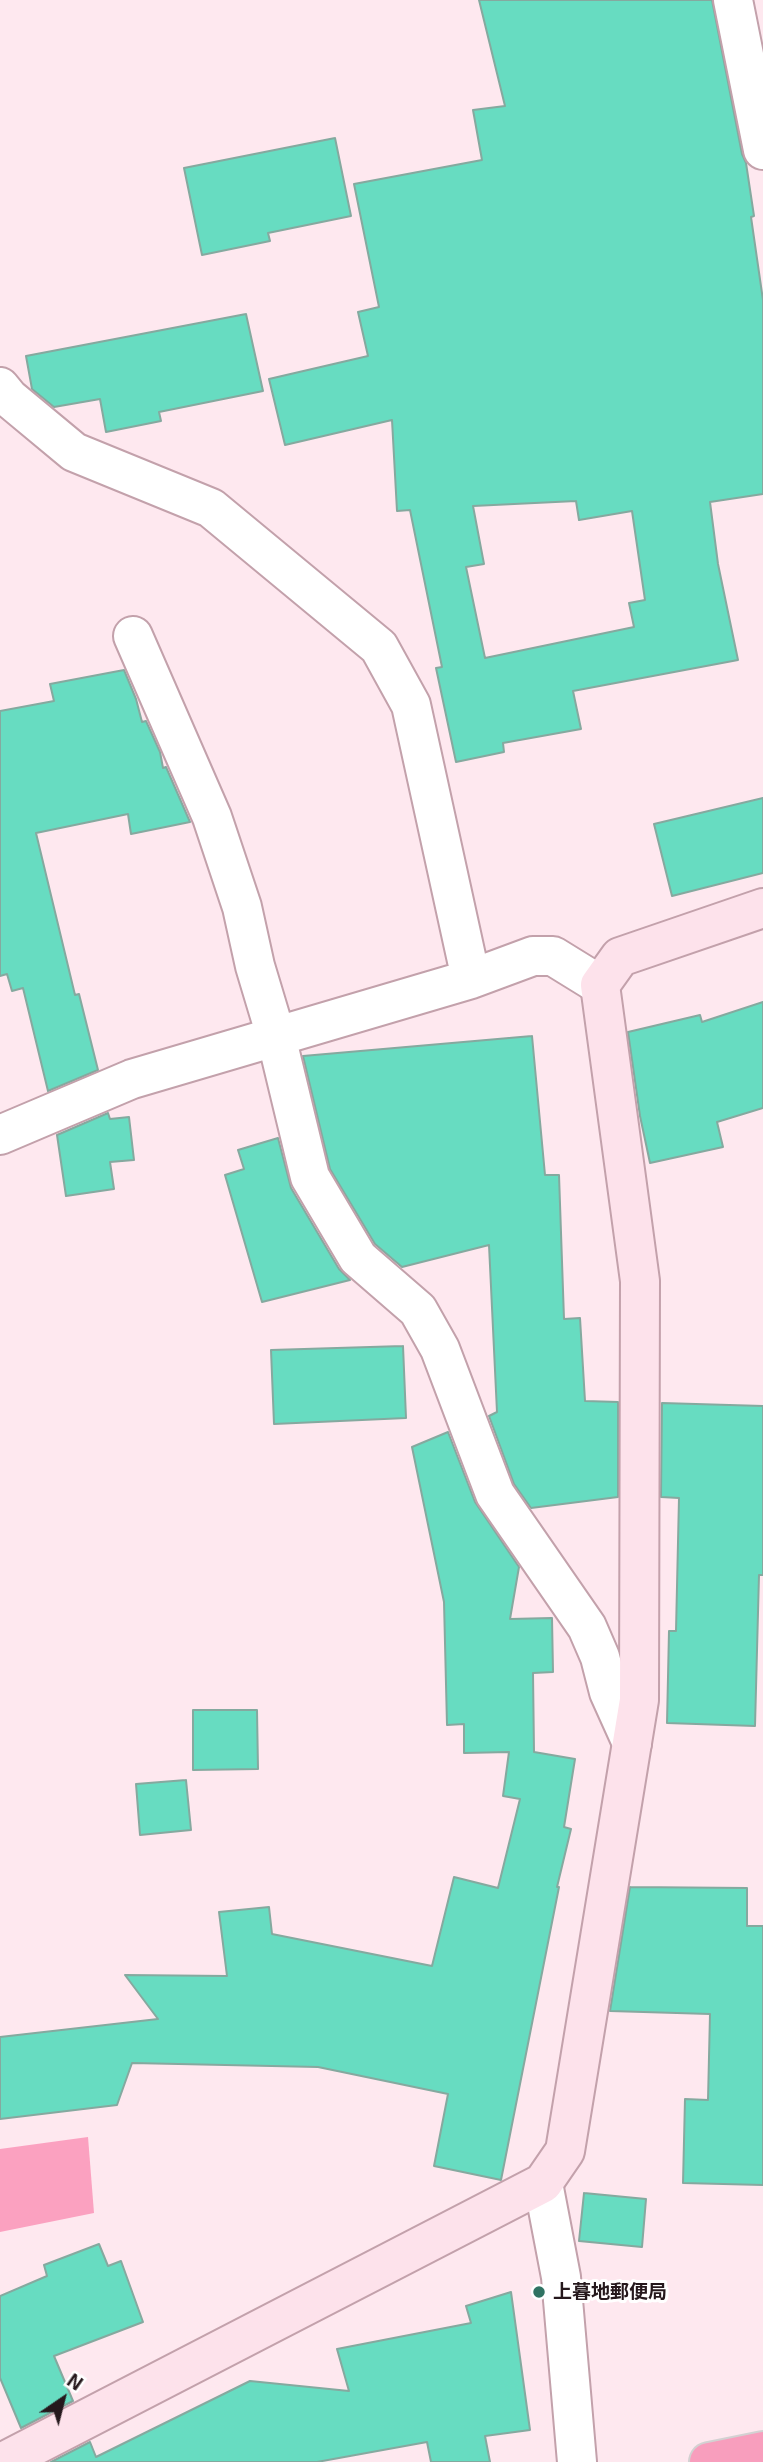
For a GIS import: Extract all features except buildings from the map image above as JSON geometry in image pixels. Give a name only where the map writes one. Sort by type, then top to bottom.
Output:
[{"type":"highway","points":[[709,2462],[763,2451]]},
{"type":"street","points":[[733,0],[763,150]]},
{"type":"street","points":[[0,387],[9,398],[74,452],[211,508],[379,647],[411,705],[471,979]]},
{"type":"street","points":[[133,636],[212,817],[242,907],[310,1177],[358,1258],[418,1310],[435,1339],[495,1494],[587,1626],[600,1657],[609,1692],[632,1744]]},
{"type":"street","points":[[3,2462],[543,2182],[565,2151],[639,1700],[640,1280],[600,985],[620,957],[763,908]]},
{"type":"street","points":[[0,1135],[132,1079],[471,979],[533,956],[553,956],[600,985]]},
{"type":"street","points":[[543,2182],[561,2277],[577,2462]]},
{"type":"shaded area","points":[[88,2137],[94,2213],[0,2232],[0,2149]]},
{"type":"place","name":"上暮地郵便局","points":[[539,2292]]}]
